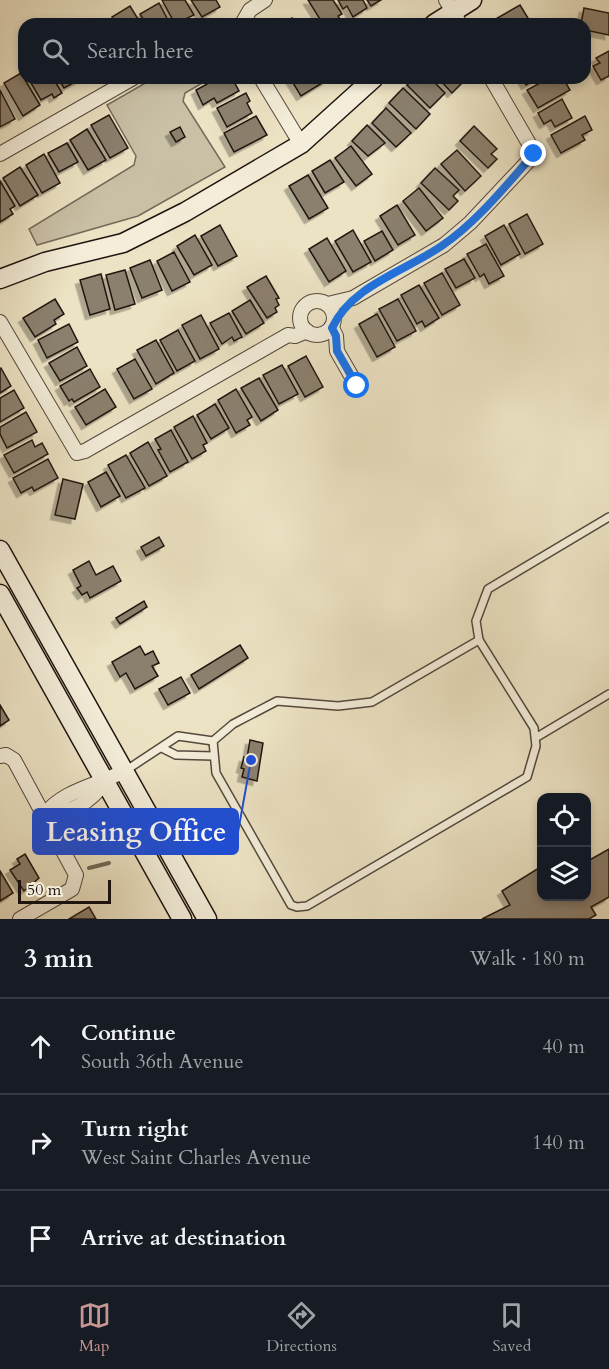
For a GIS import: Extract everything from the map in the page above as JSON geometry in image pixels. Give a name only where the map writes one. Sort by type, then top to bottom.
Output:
[{"type":"main road","points":[[453,12],[472,0]]},
{"type":"main road","points":[[0,279],[45,262],[123,243],[185,212],[301,144],[367,84]]},
{"type":"main road","points":[[0,550],[207,919]]},
{"type":"main road","points":[[0,594],[182,919]]},
{"type":"street","points":[[245,18],[250,10],[265,0]]},
{"type":"street","points":[[0,153],[122,84]]},
{"type":"street","points":[[265,84],[301,144]]},
{"type":"street","points":[[337,351],[309,329],[306,304],[317,300],[328,304],[353,298],[444,245],[470,223],[534,154],[494,84]]},
{"type":"street","points":[[0,322],[77,453],[85,452],[288,335],[295,336],[309,329],[333,323],[353,298]]},
{"type":"street","points":[[328,304],[336,336],[337,351],[357,386]]},
{"type":"street","points":[[3,756],[14,760],[76,875],[75,885],[22,919]]},
{"type":"street","points":[[44,814],[61,814],[97,794],[105,782],[124,771]]},
{"type":"lane","points":[[213,741],[216,773],[287,899],[291,904],[302,907],[522,782],[530,770],[537,737],[534,728],[479,640],[476,621],[488,589],[609,517]]},
{"type":"lane","points":[[124,771],[178,736],[213,741],[233,724],[277,701],[338,706],[372,702],[479,640]]},
{"type":"lane","points":[[537,737],[609,694]]},
{"type":"lane","points":[[162,748],[176,755],[213,756]]},
{"type":"shaded area","points":[[144,84],[201,84],[185,93],[183,101],[225,167],[138,216],[37,245],[29,229],[134,165],[136,156],[107,105]]},
{"type":"building","points":[[162,0],[185,0],[194,15],[188,18],[172,18]]},
{"type":"building","points":[[191,0],[216,0],[220,7],[202,17]]},
{"type":"building","points":[[308,0],[333,0],[342,14],[338,16],[339,18],[319,18]]},
{"type":"building","points":[[338,0],[363,0],[367,8],[353,17],[347,6],[343,9]]},
{"type":"building","points":[[367,0],[381,0],[371,6]]},
{"type":"building","points":[[159,3],[167,18],[142,18],[140,14]]},
{"type":"building","points":[[520,5],[528,18],[497,18]]},
{"type":"building","points":[[130,6],[137,18],[113,18]]},
{"type":"building","points":[[584,8],[609,13],[609,35],[591,31],[591,18],[582,18]]},
{"type":"building","points":[[609,51],[609,76],[601,80],[593,66],[600,63],[596,58]]},
{"type":"building","points":[[18,75],[18,84],[28,84],[40,105],[23,116],[4,83]]},
{"type":"building","points":[[32,84],[57,84],[62,93],[54,98],[52,94],[41,100]]},
{"type":"building","points":[[207,84],[235,84],[239,91],[217,103],[214,98],[203,105],[196,90]]},
{"type":"building","points":[[294,84],[320,84],[301,96]]},
{"type":"building","points":[[436,84],[445,93],[430,108],[407,85]]},
{"type":"building","points":[[444,84],[461,84],[452,93]]},
{"type":"building","points":[[538,84],[566,84],[570,90],[538,108],[527,90]]},
{"type":"building","points":[[403,88],[430,114],[416,129],[389,103]]},
{"type":"building","points":[[0,90],[15,119],[0,127]]},
{"type":"building","points":[[246,93],[250,101],[247,103],[252,113],[227,127],[217,108]]},
{"type":"building","points":[[562,99],[572,118],[555,127],[551,120],[544,124],[538,113]]},
{"type":"building","points":[[386,108],[411,133],[396,147],[372,123]]},
{"type":"building","points":[[109,115],[128,148],[110,158],[91,125]]},
{"type":"building","points":[[256,116],[267,135],[234,152],[224,133]]},
{"type":"building","points":[[585,116],[592,130],[582,135],[585,140],[561,153],[551,135]]},
{"type":"building","points":[[367,125],[385,143],[368,156],[352,141]]},
{"type":"building","points":[[474,126],[497,149],[491,154],[497,159],[488,168],[460,141]]},
{"type":"building","points":[[180,127],[185,137],[176,142],[170,132]]},
{"type":"building","points":[[87,129],[106,160],[88,170],[70,140]]},
{"type":"building","points":[[67,143],[78,162],[59,172],[48,153]]},
{"type":"building","points":[[351,146],[372,174],[356,186],[335,158]]},
{"type":"building","points":[[457,150],[481,176],[465,191],[441,164]]},
{"type":"building","points":[[44,154],[60,183],[42,193],[26,165]]},
{"type":"building","points":[[330,160],[344,182],[325,193],[312,171]]},
{"type":"building","points":[[20,167],[38,195],[20,206],[3,178]]},
{"type":"building","points":[[435,168],[459,190],[453,196],[458,201],[449,210],[421,183]]},
{"type":"building","points":[[308,175],[328,208],[309,219],[289,186]]},
{"type":"building","points":[[0,181],[15,206],[10,209],[13,214],[0,222]]},
{"type":"building","points":[[419,188],[443,218],[426,231],[403,201]]},
{"type":"building","points":[[397,205],[415,235],[398,245],[380,216]]},
{"type":"building","points":[[527,214],[543,244],[525,254],[509,224]]},
{"type":"building","points":[[220,225],[237,256],[218,266],[201,236]]},
{"type":"building","points":[[504,225],[520,254],[501,265],[485,236]]},
{"type":"building","points":[[353,230],[371,262],[353,272],[335,241]]},
{"type":"building","points":[[382,231],[393,250],[375,261],[364,241]]},
{"type":"building","points":[[195,235],[212,265],[194,275],[177,246]]},
{"type":"building","points":[[327,238],[346,271],[329,282],[309,249]]},
{"type":"building","points":[[486,244],[504,276],[489,284],[484,274],[480,277],[467,254]]},
{"type":"building","points":[[174,252],[190,282],[172,291],[157,261]]},
{"type":"building","points":[[464,259],[475,278],[456,288],[445,269]]},
{"type":"building","points":[[150,260],[162,290],[142,298],[130,268]]},
{"type":"building","points":[[125,270],[135,304],[115,310],[106,275]]},
{"type":"building","points":[[442,273],[460,305],[442,315],[424,283]]},
{"type":"building","points":[[101,274],[110,309],[90,315],[80,280]]},
{"type":"building","points":[[266,276],[279,298],[276,299],[279,305],[275,308],[277,312],[267,318],[247,287]]},
{"type":"building","points":[[419,285],[439,318],[425,327],[422,321],[417,324],[401,295]]},
{"type":"building","points":[[55,299],[64,314],[54,320],[56,324],[35,337],[23,318]]},
{"type":"building","points":[[398,299],[416,331],[397,341],[379,309]]},
{"type":"building","points":[[250,300],[264,323],[246,334],[232,311]]},
{"type":"building","points":[[229,313],[242,337],[234,341],[232,337],[222,344],[210,323]]},
{"type":"building","points":[[377,314],[395,347],[377,357],[359,324]]},
{"type":"building","points":[[201,315],[219,349],[200,359],[182,325]]},
{"type":"building","points":[[69,324],[78,342],[47,358],[38,340]]},
{"type":"building","points":[[178,330],[195,361],[177,371],[160,340]]},
{"type":"building","points":[[156,340],[174,373],[156,384],[137,350]]},
{"type":"building","points":[[77,347],[87,366],[60,381],[49,363]]},
{"type":"building","points":[[306,356],[323,387],[305,397],[288,366]]},
{"type":"building","points":[[135,359],[152,389],[134,399],[117,369]]},
{"type":"building","points":[[282,365],[298,394],[279,404],[263,375]]},
{"type":"building","points":[[0,369],[11,386],[0,393]]},
{"type":"building","points":[[90,369],[100,387],[74,402],[72,399],[69,401],[60,386]]},
{"type":"building","points":[[259,378],[278,410],[261,421],[241,388]]},
{"type":"building","points":[[105,389],[116,407],[86,425],[75,407]]},
{"type":"building","points":[[236,389],[252,417],[247,420],[250,425],[236,433],[218,400]]},
{"type":"building","points":[[14,390],[24,408],[0,422],[0,398]]},
{"type":"building","points":[[215,404],[229,428],[211,439],[197,415]]},
{"type":"building","points":[[26,412],[37,432],[7,448],[0,434],[0,427]]},
{"type":"building","points":[[193,416],[207,443],[203,445],[206,451],[192,459],[174,427]]},
{"type":"building","points":[[171,430],[188,462],[170,472],[158,450],[161,449],[155,439]]},
{"type":"building","points":[[32,440],[35,447],[42,443],[48,454],[14,473],[4,455]]},
{"type":"building","points":[[148,442],[167,476],[149,486],[130,453]]},
{"type":"building","points":[[126,455],[145,488],[126,498],[108,465]]},
{"type":"building","points":[[48,459],[58,478],[34,491],[32,487],[21,493],[13,478]]},
{"type":"building","points":[[106,472],[120,496],[101,507],[88,482]]},
{"type":"building","points":[[63,479],[83,484],[75,519],[55,515]]},
{"type":"building","points":[[159,537],[164,546],[146,556],[141,547]]},
{"type":"building","points":[[89,561],[96,575],[113,566],[121,581],[90,598],[87,592],[82,595],[77,588],[81,586],[73,570]]},
{"type":"building","points":[[144,601],[147,607],[120,624],[116,618]]},
{"type":"building","points":[[240,645],[248,658],[199,689],[191,675]]},
{"type":"building","points":[[140,646],[145,655],[153,651],[159,663],[152,666],[158,676],[135,689],[126,673],[120,677],[112,662]]},
{"type":"building","points":[[181,677],[190,693],[168,705],[159,689]]},
{"type":"building","points":[[0,705],[9,720],[0,726]]},
{"type":"building","points":[[250,740],[263,743],[257,781],[242,777],[244,769],[241,768],[244,757],[247,758]]},
{"type":"building","points":[[609,849],[609,897],[591,907],[596,915],[589,919],[482,919],[510,905],[502,891],[537,869],[537,901],[591,901],[591,859]]},
{"type":"building","points":[[25,854],[39,878],[24,891],[10,870],[20,864],[17,859]]},
{"type":"building","points":[[0,871],[13,893],[0,901]]},
{"type":"building","points":[[89,907],[96,919],[69,919]]},
{"type":"waterway","points":[[89,868],[109,863]]},
{"type":"place","name":"Leasing Office","points":[[251,760]]},
{"type":"route","points":[[357,386],[337,351],[336,336],[332,328],[335,318],[353,298],[444,245],[470,223],[534,154]]}]
